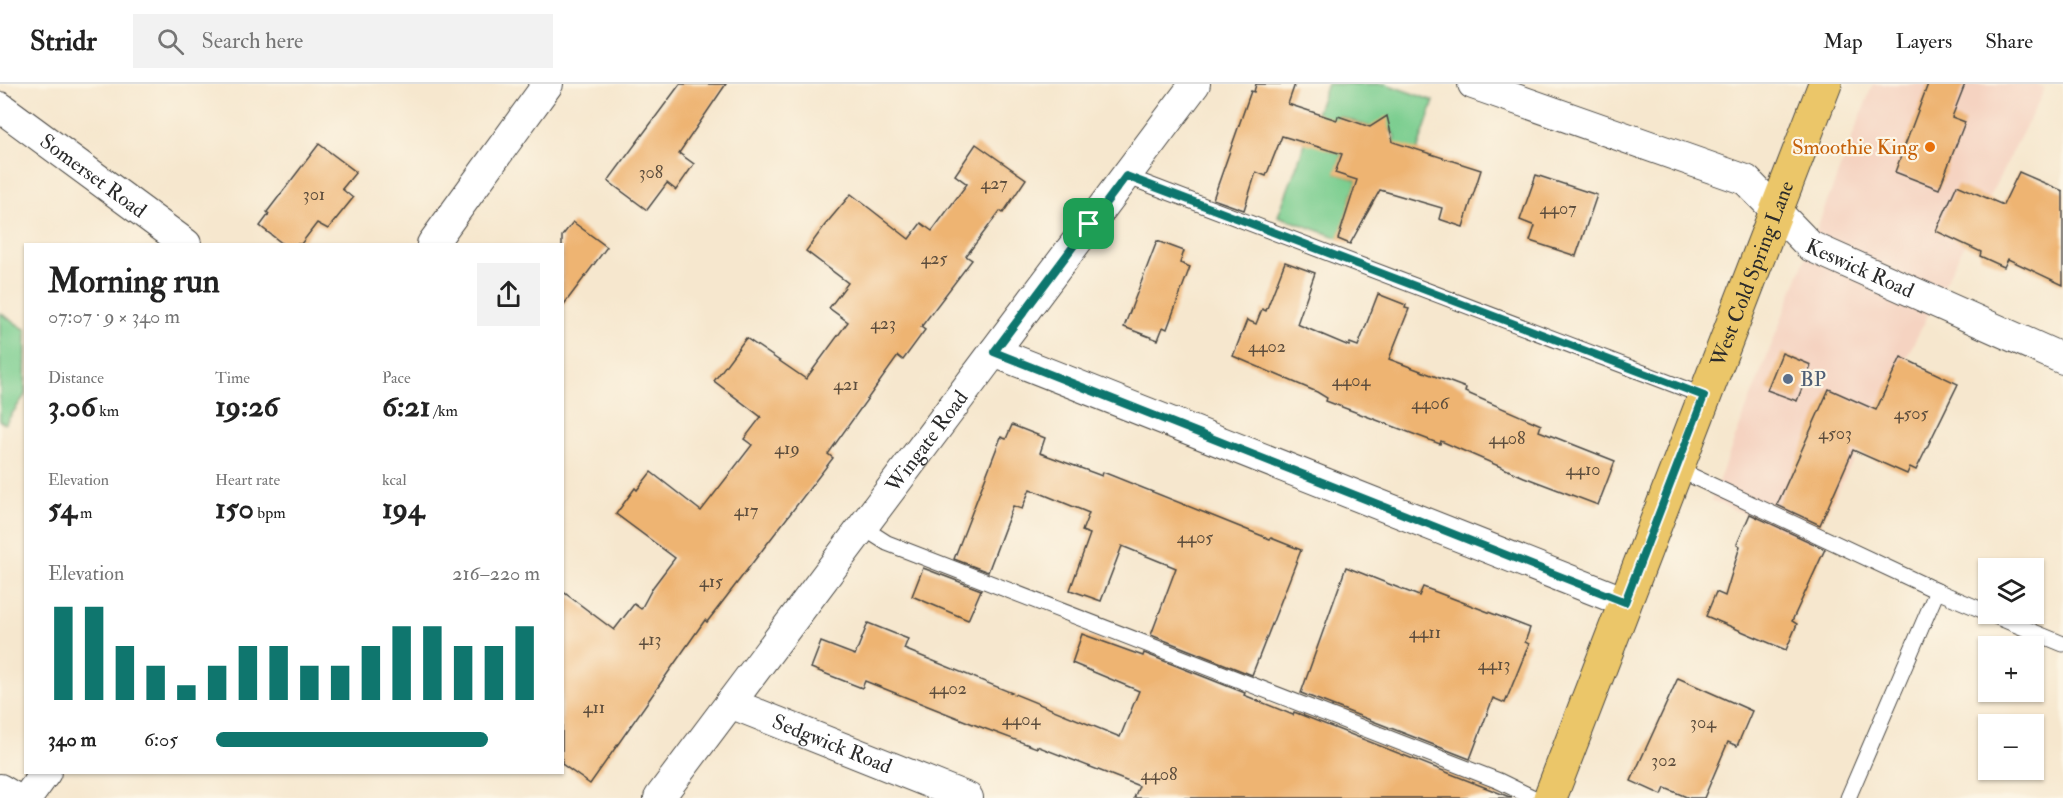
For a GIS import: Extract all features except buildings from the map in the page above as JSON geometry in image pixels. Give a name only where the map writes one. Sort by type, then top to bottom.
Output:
[{"type":"main road","name":"West Cold Spring Lane","points":[[1550,798],[1825,84]]},
{"type":"street","points":[[433,243],[548,84]]},
{"type":"street","name":"Wingate Road","points":[[659,798],[1194,84]]},
{"type":"street","name":"Keswick Road","points":[[1473,84],[1746,180],[1810,246],[2063,359]]},
{"type":"street","name":"Somerset Road","points":[[0,107],[185,243]]},
{"type":"street","points":[[994,352],[1625,602]]},
{"type":"street","name":"Sedgwick Road","points":[[730,703],[968,798]]},
{"type":"street","points":[[27,798],[45,774]]},
{"type":"street","points":[[0,789],[15,798]]},
{"type":"lane","points":[[1126,176],[1704,396]]},
{"type":"lane","points":[[1677,469],[1936,591],[1978,608]]},
{"type":"lane","points":[[862,527],[886,543],[1499,781],[1533,798]]},
{"type":"lane","points":[[1848,798],[1936,591]]},
{"type":"lane","points":[[2016,624],[2063,644]]},
{"type":"shaded area","points":[[1873,84],[2035,84],[2045,89],[1811,542],[1711,500]]},
{"type":"green space","points":[[1327,84],[1386,84],[1434,101],[1402,195],[1377,186],[1395,137],[1391,130],[1379,122],[1373,128],[1339,116],[1327,149],[1342,154],[1336,173],[1357,180],[1339,238],[1278,216]]},
{"type":"green space","points":[[0,313],[24,329],[24,396],[5,424],[0,421]]},
{"type":"place","name":"Smoothie King","points":[[1930,147]]},
{"type":"place","name":"BP","points":[[1788,379]]},
{"type":"route","points":[[1126,176],[1704,396],[1625,602],[994,352],[1089,224],[1126,176]]}]
